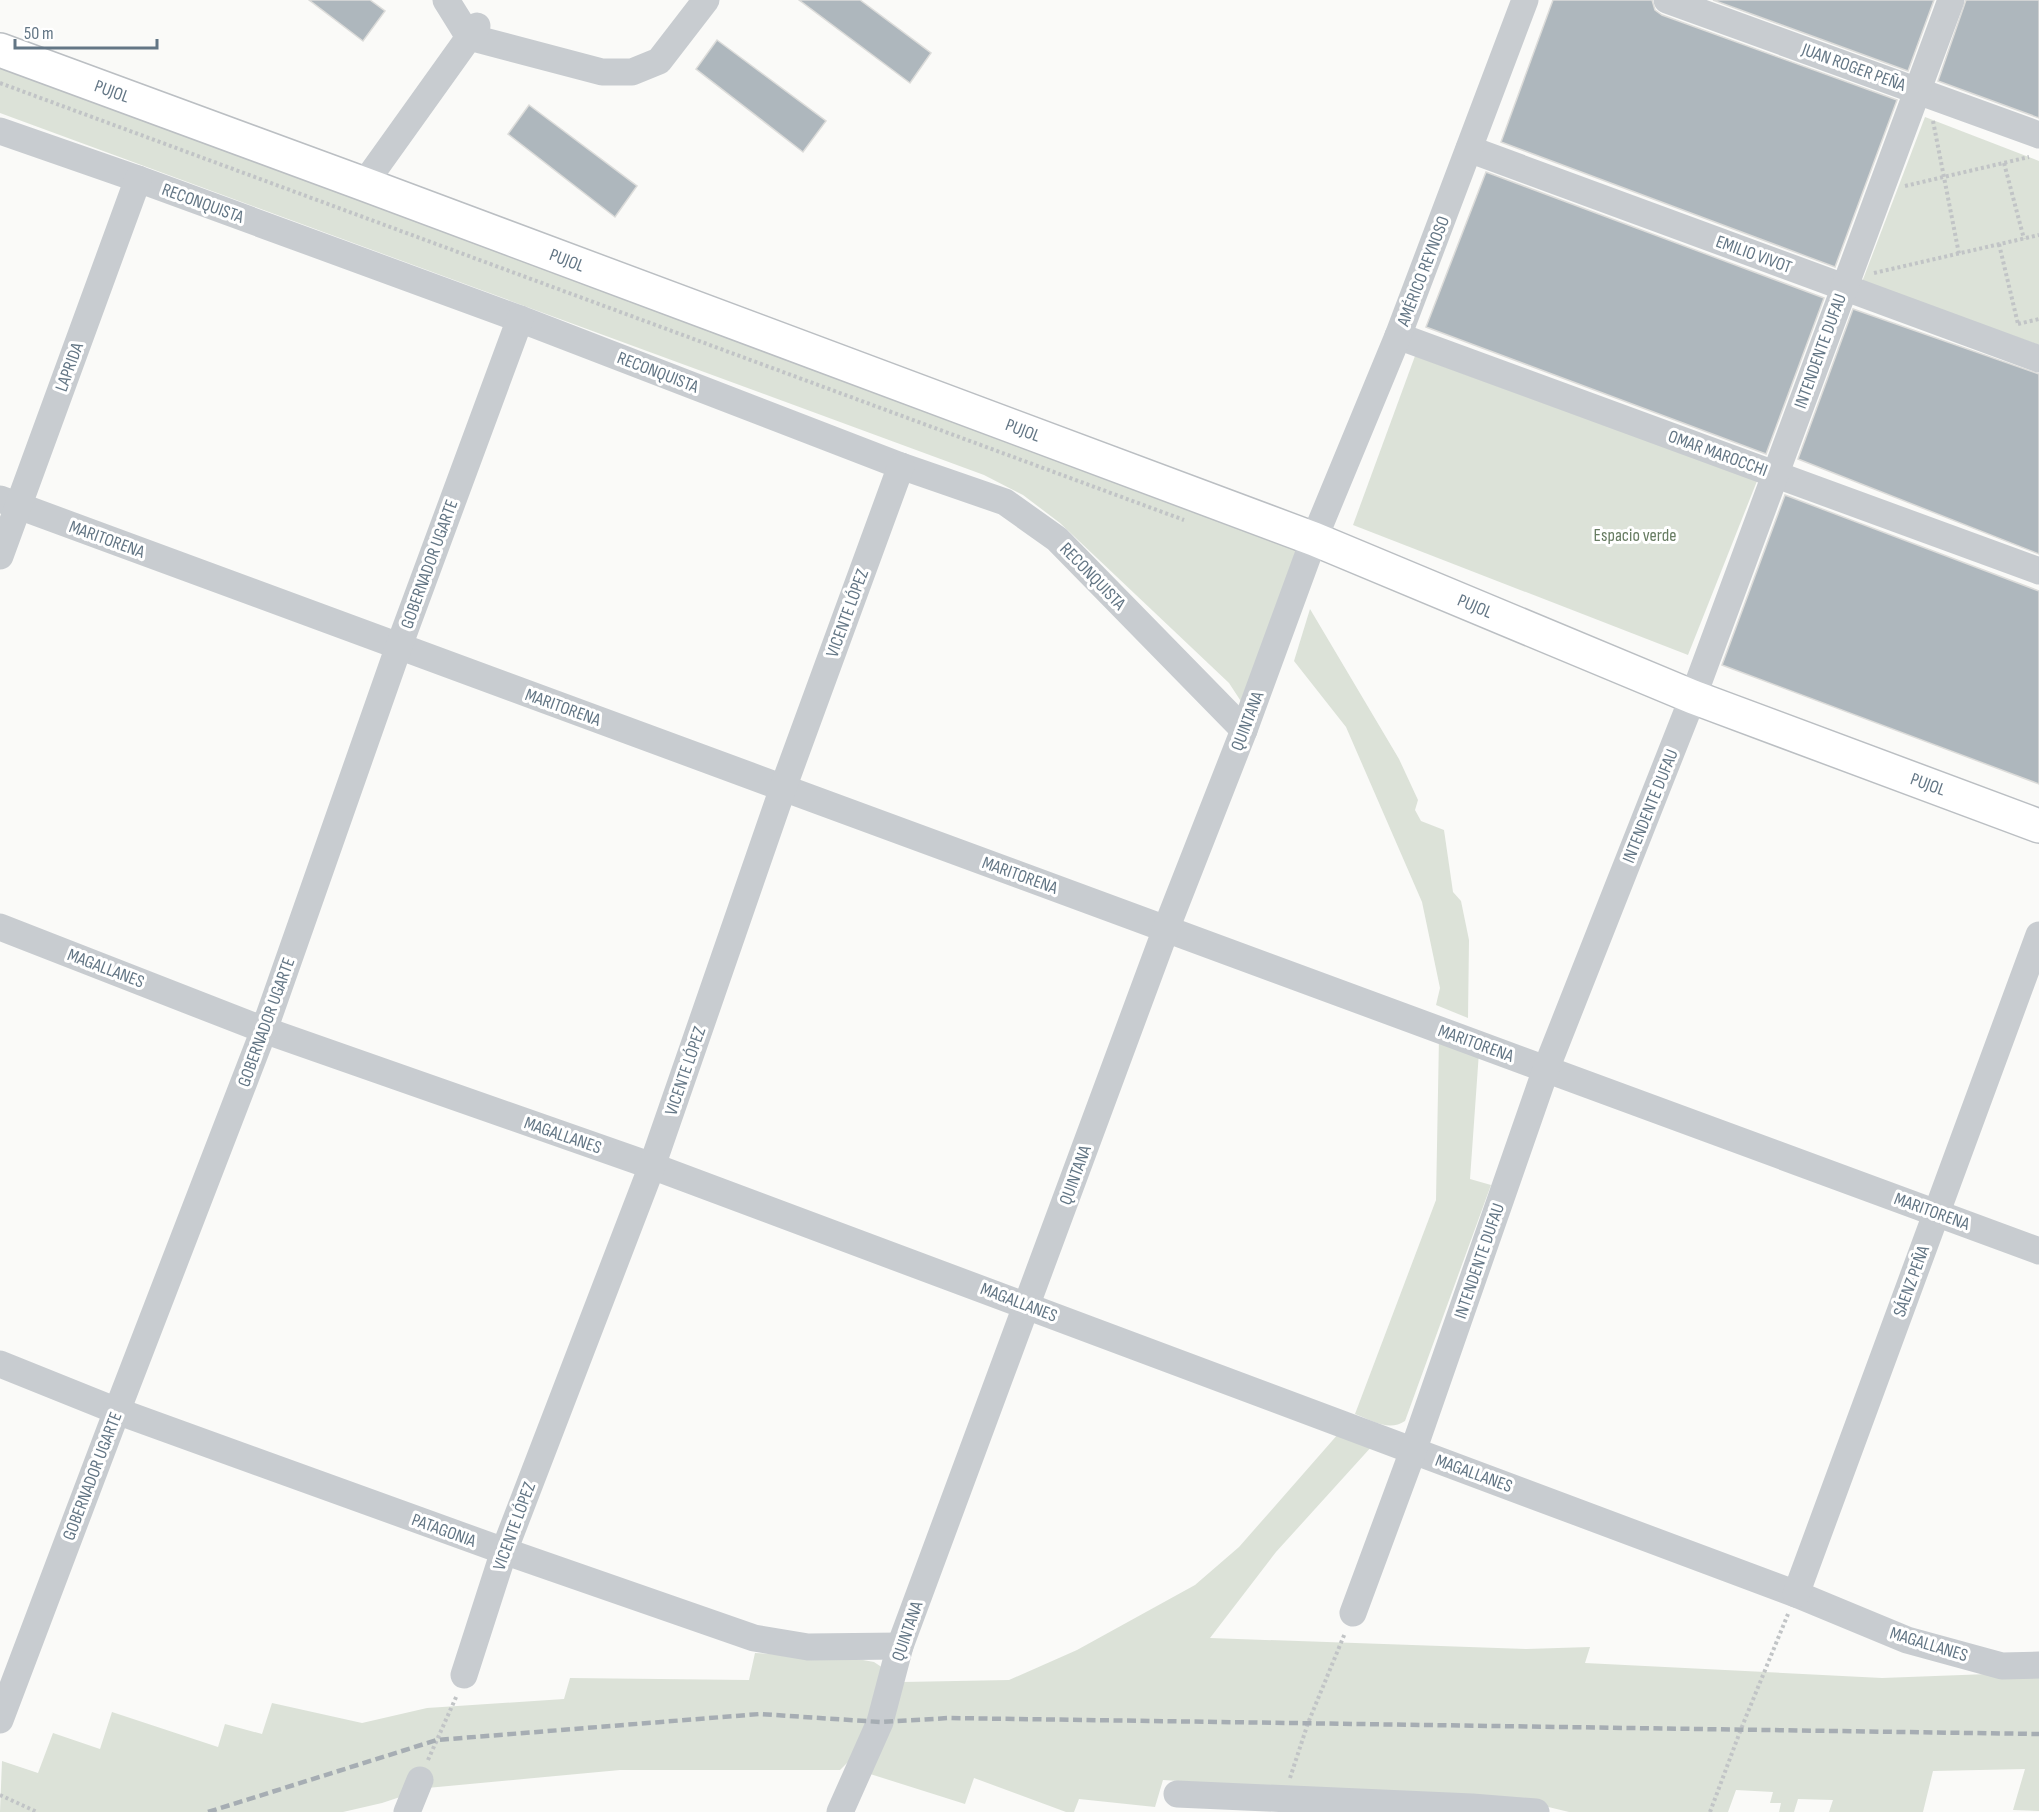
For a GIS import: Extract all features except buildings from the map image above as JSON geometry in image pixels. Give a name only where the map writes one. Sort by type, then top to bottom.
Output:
[{"type":"main road","name":"PUJOL","points":[[0,50],[1314,539],[1693,697],[2039,826]]},
{"type":"street","points":[[446,0],[473,31],[602,72],[632,72],[659,61],[706,0]]},
{"type":"street","name":"AMÉRICO REYNOSO","points":[[1314,539],[1398,336],[1526,0]]},
{"type":"street","name":"JUAN ROGER PEÑA","points":[[1667,0],[1917,90],[2034,146]]},
{"type":"street","name":"INTENDENTE DUFAU","points":[[1353,1613],[1413,1451],[1546,1069],[1693,697],[1775,474],[1854,281],[1917,90],[1951,0]]},
{"type":"street","points":[[364,184],[473,31]]},
{"type":"street","name":"RECONQUISTA","points":[[0,131],[520,319],[901,466],[1005,502],[1057,539],[1244,730]]},
{"type":"street","name":"EMILIO VIVOT","points":[[1469,149],[1854,281],[2039,359]]},
{"type":"street","name":"LAPRIDA","points":[[0,556],[9,503],[138,179]]},
{"type":"street","name":"GOBERNADOR UGARTE","points":[[0,1720],[264,1030],[399,646],[520,319]]},
{"type":"street","name":"OMAR MAROCCHI","points":[[1398,336],[2039,571]]},
{"type":"street","name":"VICENTE LÓPEZ","points":[[464,1675],[504,1551],[652,1166],[783,788],[901,466]]},
{"type":"street","name":"MARITORENA","points":[[9,503],[2039,1251]]},
{"type":"street","name":"QUINTANA","points":[[840,1812],[880,1722],[900,1646],[1166,929],[1244,730],[1314,539]]},
{"type":"street","name":"MAGALLANES","points":[[0,927],[264,1030],[652,1166],[1026,1305],[1796,1594],[1907,1640],[2002,1666],[2039,1665]]},
{"type":"street","name":"SÁENZ PEÑA","points":[[1796,1594],[2039,935]]},
{"type":"street","name":"PATAGONIA","points":[[0,1364],[117,1411],[504,1551],[754,1638],[808,1647],[900,1646]]},
{"type":"street","points":[[407,1812],[420,1780]]},
{"type":"street","points":[[1177,1794],[1281,1805],[1472,1807],[1536,1812]]},
{"type":"path","points":[[0,83],[1188,522]]},
{"type":"path","points":[[1933,120],[1959,254]]},
{"type":"path","points":[[1898,188],[2004,163],[2034,146]]},
{"type":"path","points":[[2004,163],[2024,239]]},
{"type":"path","points":[[1854,281],[2039,235]]},
{"type":"path","points":[[1999,244],[2018,324]]},
{"type":"path","points":[[2010,325],[2039,319]]},
{"type":"path","points":[[1710,1812],[1796,1594]]},
{"type":"path","points":[[1281,1805],[1308,1723],[1353,1613]]},
{"type":"path","points":[[420,1780],[464,1675]]},
{"type":"path","points":[[0,1795],[37,1812]]},
{"type":"green space","points":[[0,64],[1288,538],[1301,557],[1244,706],[1229,683],[1060,523],[1023,495],[984,475],[0,113]]},
{"type":"green space","points":[[1925,117],[2039,161],[2039,345],[1862,282]]},
{"type":"green space","name":"Espacio verde","points":[[1415,356],[1757,481],[1688,655],[1353,525]]},
{"type":"green space","points":[[1310,609],[1399,759],[1418,800],[1415,810],[1421,821],[1444,830],[1453,892],[1461,901],[1469,940],[1468,1018],[1436,1005],[1440,988],[1422,902],[1346,727],[1294,661]]},
{"type":"green space","points":[[1439,1037],[1479,1052],[1470,1179],[1491,1185],[1405,1421],[1386,1425],[1355,1414],[1436,1200]]},
{"type":"green space","points":[[1339,1433],[1373,1445],[1276,1552],[1210,1638],[1526,1649],[1590,1647],[1585,1663],[1882,1678],[2015,1673],[2039,1675],[2039,1811],[2013,1810],[2025,1769],[1933,1771],[1923,1812],[1829,1812],[1833,1800],[1798,1799],[1794,1812],[1779,1812],[1781,1803],[1770,1803],[1773,1792],[1736,1790],[1728,1812],[1569,1812],[1536,1804],[1163,1780],[1155,1807],[1079,1799],[1074,1812],[1066,1812],[974,1778],[965,1804],[867,1773],[903,1682],[1009,1680],[1077,1650],[1195,1585],[1239,1547]]},
{"type":"green space","points":[[755,1653],[863,1660],[874,1662],[883,1668],[886,1680],[852,1758],[840,1770],[620,1770],[427,1788],[382,1803],[343,1812],[0,1812],[2,1761],[38,1773],[53,1733],[100,1749],[112,1712],[218,1747],[225,1724],[262,1734],[272,1703],[362,1723],[427,1708],[564,1699],[570,1678],[749,1680]]},
{"type":"railway","points":[[208,1812],[437,1740],[760,1714],[880,1722],[949,1718],[2039,1734]]}]
